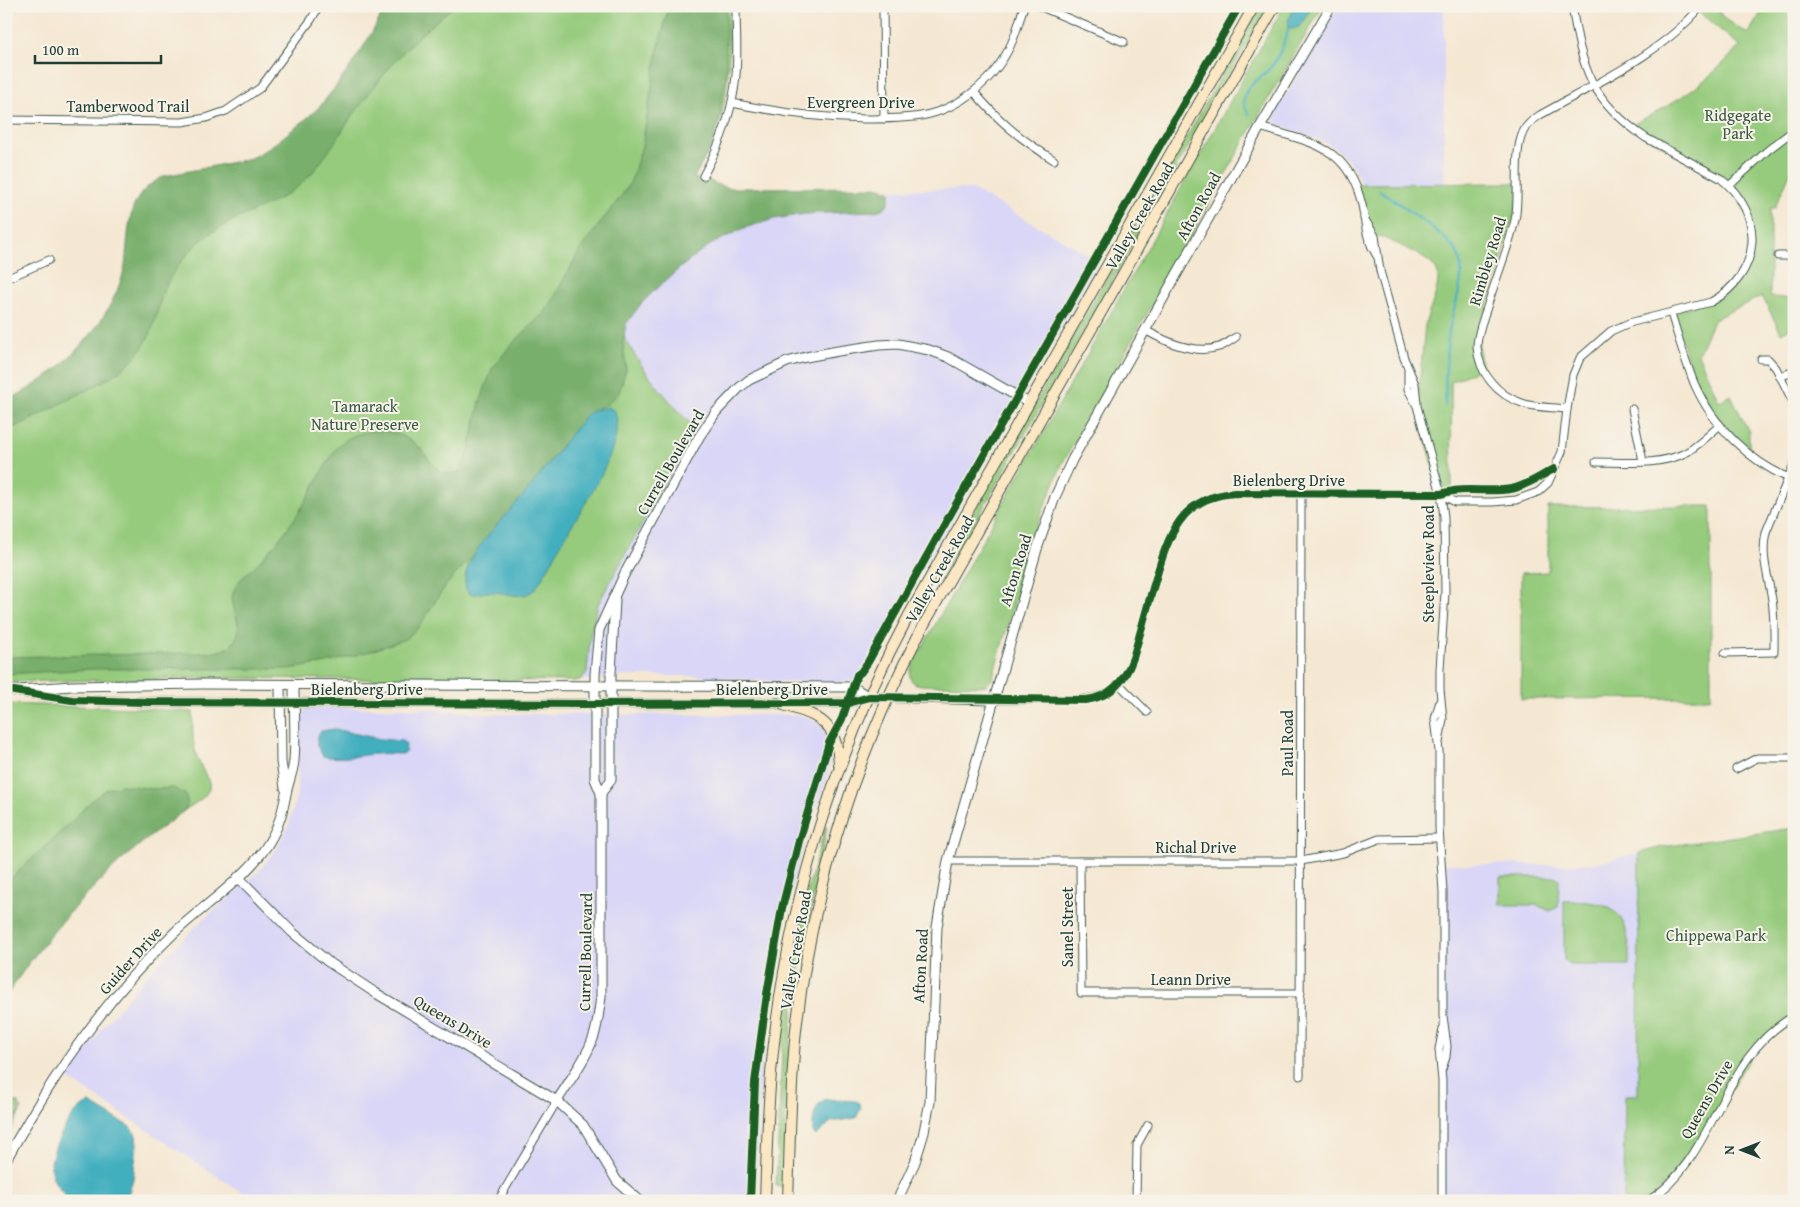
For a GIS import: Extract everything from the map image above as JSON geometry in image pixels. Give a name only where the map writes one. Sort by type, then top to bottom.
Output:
[{"type":"main road","name":"Valley Creek Road","points":[[765,1201],[769,1093],[783,977],[809,862],[826,806],[868,697],[909,615],[1254,6]]},
{"type":"main road","name":"Valley Creek Road","points":[[788,1201],[793,1072],[798,1013],[809,946],[839,823],[865,750],[887,698],[927,620],[1275,6]]},
{"type":"main road","points":[[778,703],[813,715],[825,723],[837,744],[839,769]]},
{"type":"street","name":"Tamberwood Trail","points":[[6,120],[182,122],[206,118],[226,111],[260,88],[311,20],[319,6]]},
{"type":"street","points":[[703,176],[719,144],[732,103],[736,75],[736,6]]},
{"type":"street","points":[[883,6],[884,119]]},
{"type":"street","name":"Evergreen Drive","points":[[732,103],[817,118],[884,119],[906,118],[932,113],[959,102],[987,80],[1006,54],[1015,35],[1024,6]]},
{"type":"street","points":[[1039,6],[1124,42]]},
{"type":"street","name":"Afton Road","points":[[896,1201],[915,1162],[930,1102],[937,926],[948,860],[1037,549],[1064,475],[1260,127],[1331,6]]},
{"type":"street","points":[[1441,494],[1455,502],[1516,500],[1538,492],[1548,483],[1562,452],[1573,375],[1580,358],[1611,331],[1630,323],[1671,314],[1721,297],[1737,281],[1746,264],[1752,243],[1750,221],[1740,197],[1730,186],[1720,178],[1634,131],[1606,103],[1593,84],[1582,61],[1572,6]]},
{"type":"street","name":"Rimbley Road","points":[[1567,409],[1523,404],[1498,391],[1482,368],[1477,348],[1478,338],[1516,217],[1518,151],[1525,128],[1540,115],[1658,45],[1690,19],[1701,6]]},
{"type":"street","points":[[974,92],[1012,132],[1054,160]]},
{"type":"street","name":"Steepleview Road","points":[[1260,127],[1315,144],[1329,151],[1340,159],[1354,180],[1369,244],[1377,257],[1408,370],[1408,389],[1417,406],[1441,494],[1444,517],[1445,570],[1440,642],[1440,696],[1436,719],[1439,743],[1439,838],[1443,880],[1444,1026],[1439,1046],[1442,1068],[1442,1201]]},
{"type":"street","points":[[1730,186],[1768,150],[1794,130]]},
{"type":"street","points":[[1778,256],[1794,256]]},
{"type":"street","points":[[6,279],[49,260]]},
{"type":"street","points":[[1671,314],[1695,384],[1702,399],[1720,425],[1745,451],[1761,463],[1791,479]]},
{"type":"street","points":[[1145,330],[1170,343],[1191,348],[1219,347],[1236,337]]},
{"type":"street","name":"Currell Boulevard","points":[[557,1101],[588,1051],[599,1019],[601,997],[601,793],[595,779],[595,686],[596,650],[599,630],[642,543],[699,438],[716,412],[749,380],[774,367],[806,357],[898,344],[915,346],[948,357],[1029,403]]},
{"type":"street","points":[[1761,359],[1769,360],[1794,404]]},
{"type":"street","points":[[1780,377],[1794,370]]},
{"type":"street","points":[[1632,409],[1642,461]]},
{"type":"street","points":[[1596,462],[1662,460],[1685,453],[1694,448],[1720,425]]},
{"type":"street","points":[[1725,653],[1774,652],[1773,606],[1766,572],[1764,541],[1766,532],[1791,479],[1794,464]]},
{"type":"street","points":[[1441,494],[1452,490],[1499,490],[1519,487],[1554,469]]},
{"type":"street","name":"Bielenberg Drive","points":[[10,691],[72,700],[280,703],[848,703],[868,697],[1086,700],[1102,696],[1119,684],[1128,671],[1166,544],[1182,518],[1204,501],[1236,493],[1441,494]]},
{"type":"street","name":"Paul Road","points":[[1300,1076],[1301,494]]},
{"type":"street","name":"Currell Boulevard","points":[[601,793],[611,780],[610,686],[616,595]]},
{"type":"street","points":[[1119,684],[1147,712]]},
{"type":"street","name":"Bielenberg Drive","points":[[10,691],[98,686],[280,685],[853,687],[868,697]]},
{"type":"street","name":"Guider Drive","points":[[280,685],[281,762],[286,793]]},
{"type":"street","name":"Guider Drive","points":[[6,1160],[52,1081],[88,1030],[111,1002],[172,935],[238,877],[261,854],[272,837],[282,814],[294,762],[294,685]]},
{"type":"street","points":[[1736,769],[1756,758],[1794,758]]},
{"type":"street","name":"Richal Drive","points":[[948,860],[1301,861],[1343,853],[1380,840],[1439,838]]},
{"type":"street","name":"Sanel Street","points":[[1080,861],[1081,993]]},
{"type":"street","name":"Queens Drive","points":[[238,877],[292,932],[327,961],[368,988],[557,1101],[582,1125],[617,1181],[640,1201]]},
{"type":"street","name":"Leann Drive","points":[[1081,993],[1301,993]]},
{"type":"street","name":"Queens Drive","points":[[1648,1201],[1663,1190],[1684,1168],[1752,1051],[1773,1029],[1794,1016]]},
{"type":"street","points":[[498,1201],[557,1101]]},
{"type":"street","points":[[1136,1201],[1137,1145],[1148,1125]]},
{"type":"shaded area","points":[[1338,6],[1444,6],[1444,184],[1363,184],[1363,187],[1353,166],[1338,150],[1325,142],[1275,123],[1274,117],[1276,112]]},
{"type":"shaded area","points":[[972,189],[1100,261],[909,596],[870,671],[858,680],[845,682],[774,681],[699,676],[624,676],[576,681],[585,676],[587,670],[590,636],[599,602],[691,435],[615,331],[717,191]]},
{"type":"shaded area","points":[[411,708],[489,714],[798,715],[807,717],[822,726],[832,744],[833,757],[820,800],[809,826],[795,875],[772,993],[760,1083],[756,1201],[255,1201],[67,1078],[103,1027],[147,975],[199,923],[257,873],[277,848],[289,824],[297,793],[299,720],[308,709]]},
{"type":"shaded area","points":[[1639,853],[1638,1095],[1625,1096],[1624,1201],[1442,1201],[1442,1092],[1446,1057],[1442,864],[1555,865],[1594,863]]},
{"type":"green space","points":[[386,6],[454,6],[396,60],[356,111],[317,167],[302,183],[289,193],[218,229],[192,249],[180,263],[164,290],[150,334],[140,351],[131,361],[99,384],[6,431],[6,401],[26,391],[62,364],[94,331],[106,312],[117,292],[124,271],[132,212],[135,203],[146,188],[165,176],[248,159],[278,141],[310,116],[336,86],[355,60]]},
{"type":"green space","name":"Tamarack Nature Preserve","points":[[391,6],[729,6],[728,74],[722,114],[715,135],[694,177],[717,191],[615,331],[623,341],[623,334],[637,358],[665,396],[695,428],[598,604],[590,636],[587,672],[582,679],[576,681],[215,678],[6,682],[6,405],[42,385],[266,157],[325,108]]},
{"type":"green space","points":[[669,6],[726,6],[726,77],[720,110],[723,111],[712,145],[694,178],[705,184],[708,180],[731,188],[881,187],[890,191],[890,199],[887,206],[873,211],[805,214],[774,219],[744,228],[710,245],[656,289],[640,305],[626,324],[623,342],[626,369],[619,393],[609,403],[593,410],[584,417],[533,484],[472,558],[444,588],[418,628],[405,639],[327,663],[289,669],[93,669],[6,674],[6,657],[198,653],[226,649],[237,636],[238,622],[233,595],[237,584],[267,553],[293,521],[338,446],[357,434],[379,431],[401,435],[420,448],[440,471],[451,473],[460,471],[468,454],[480,402],[492,369],[510,346],[544,313],[581,248],[631,181],[642,146],[658,49]]},
{"type":"green space","points":[[1261,6],[1268,6],[940,584],[971,517]]},
{"type":"green space","points":[[1284,6],[1323,6],[1271,94],[1062,464],[1037,525],[992,679],[986,685],[981,686],[922,685],[915,683],[911,680],[910,675],[917,657]]},
{"type":"green space","name":"Ridgegate Park","points":[[1701,6],[1717,6],[1723,18],[1748,34],[1765,6],[1794,6],[1794,164],[1775,208],[1770,208],[1770,297],[1794,298],[1794,326],[1781,333],[1762,296],[1714,319],[1698,354],[1719,401],[1731,395],[1749,432],[1749,454],[1702,399],[1671,313],[1721,297],[1747,264],[1750,221],[1730,185],[1629,126],[1689,92],[1716,70],[1740,46],[1697,11]]},
{"type":"green space","points":[[1518,183],[1517,206],[1478,338],[1482,368],[1451,382],[1452,490],[1441,494],[1417,408],[1425,325],[1435,294],[1438,275],[1436,269],[1421,257],[1400,245],[1374,234],[1355,184]]},
{"type":"green space","points":[[1711,506],[1711,698],[1521,699],[1521,573],[1548,572],[1548,507]]},
{"type":"green space","points":[[6,704],[139,708],[193,712],[195,749],[209,782],[209,787],[201,799],[184,811],[186,807],[129,849],[73,908],[19,972],[6,993]]},
{"type":"green space","points":[[122,785],[153,789],[173,788],[185,794],[188,803],[184,811],[130,853],[96,884],[47,939],[6,997],[6,883],[93,799],[107,789]]},
{"type":"green space","points":[[825,827],[827,827],[801,959],[791,1027],[786,1095],[783,1187],[776,1186],[784,1009],[803,907]]},
{"type":"green space","name":"Chippewa Park","points":[[1794,828],[1794,1016],[1759,1042],[1689,1161],[1648,1201],[1624,1201],[1625,1095],[1638,1095],[1639,853],[1662,847]]},
{"type":"green space","points":[[1500,877],[1557,877],[1559,879],[1558,907],[1550,911],[1537,905],[1500,905]]},
{"type":"green space","points":[[1564,901],[1596,903],[1616,913],[1627,932],[1629,965],[1569,965],[1564,960]]},
{"type":"green space","points":[[6,1097],[18,1103],[20,1107],[13,1122],[22,1108],[6,1140]]},
{"type":"water","points":[[1295,6],[1313,6],[1299,27],[1288,30],[1288,21]]},
{"type":"water","points":[[608,407],[615,411],[617,425],[615,441],[609,458],[601,476],[534,590],[524,595],[492,592],[468,593],[465,585],[466,572],[471,560],[484,540],[532,485],[584,417],[593,410]]},
{"type":"water","points":[[334,729],[380,739],[402,741],[406,744],[405,753],[343,757],[323,756],[317,745],[317,735],[321,731]]},
{"type":"water","points":[[826,1099],[856,1101],[860,1103],[861,1108],[856,1118],[831,1122],[816,1136],[813,1133],[813,1124],[816,1109]]},
{"type":"water","points":[[90,1103],[130,1127],[136,1135],[137,1144],[133,1179],[126,1201],[68,1201],[52,1175],[51,1163],[57,1142],[76,1112]]},
{"type":"waterway","points":[[1249,114],[1244,98],[1247,91],[1274,63],[1288,30]]},
{"type":"waterway","points":[[1379,190],[1444,238],[1457,253],[1460,262],[1461,282],[1451,323],[1446,359],[1445,405]]},
{"type":"cycle path","points":[[750,1201],[755,1082],[767,994],[782,908],[799,841],[829,743],[842,719],[857,675],[868,662],[1239,6]]},
{"type":"cycle path","points":[[14,691],[72,700],[146,702],[848,703],[869,697],[1086,700],[1110,691],[1126,674],[1133,658],[1158,571],[1170,538],[1178,524],[1200,502],[1216,496],[1236,493],[1441,494],[1458,490],[1502,490],[1522,486],[1554,469]]}]
